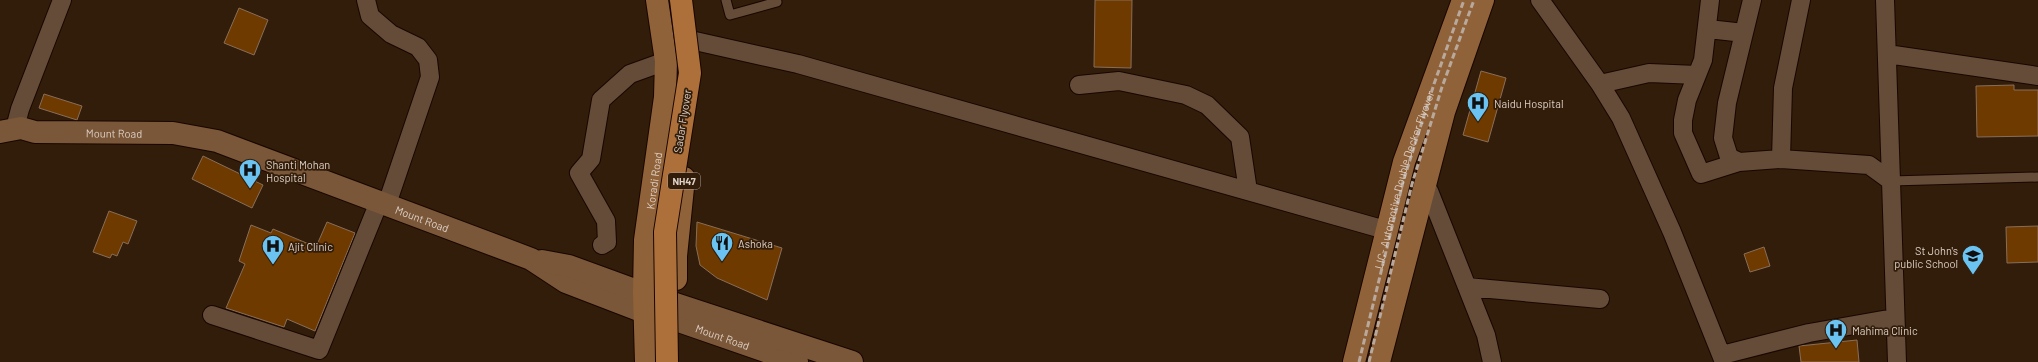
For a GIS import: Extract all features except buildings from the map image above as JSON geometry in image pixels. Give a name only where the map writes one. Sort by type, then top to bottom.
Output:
[{"type":"highway","name":"Sadar Flyover","points":[[658,362],[654,282],[656,238],[678,76],[678,52],[670,0]]},
{"type":"highway","name":"Sadar Flyover","points":[[667,362],[665,232],[690,73],[681,0]]},
{"type":"main road","name":"Koradi Road","points":[[646,362],[644,303],[646,240],[665,97],[666,61],[657,0]]},
{"type":"main road","name":"NH47","points":[[678,362],[676,256],[680,201],[695,105],[697,65],[690,0]]},
{"type":"main road","name":"LIC- Automotive Double Decker Flyover","points":[[1354,362],[1404,162],[1463,0]]},
{"type":"main road","name":"LIC- Automotive Double Decker Flyover","points":[[1379,362],[1444,112],[1483,0]]},
{"type":"street","points":[[0,147],[24,141],[17,131],[20,109],[62,0]]},
{"type":"street","points":[[212,315],[319,350],[383,203],[430,77],[428,60],[418,47],[391,34],[370,16],[366,0]]},
{"type":"street","points":[[1347,362],[1419,96],[1456,0]]},
{"type":"street","points":[[1384,362],[1450,110],[1490,0]]},
{"type":"street","points":[[1540,0],[1600,84],[1622,118],[1672,232],[1723,358],[1809,333],[1894,318]]},
{"type":"street","points":[[1710,0],[1708,29],[1703,60],[1687,100],[1683,120],[1683,133],[1701,174],[1739,162],[1781,159],[1869,165],[1891,181]]},
{"type":"street","points":[[1739,162],[1730,157],[1724,138],[1727,103],[1752,0]]},
{"type":"street","points":[[1781,159],[1783,88],[1801,0]]},
{"type":"street","points":[[1885,0],[1894,318],[1897,362]]},
{"type":"street","points":[[1708,29],[1744,33]]},
{"type":"street","points":[[695,41],[798,64],[1382,229]]},
{"type":"street","points":[[1887,54],[2038,76]]},
{"type":"street","points":[[602,245],[607,242],[606,221],[579,173],[591,159],[601,100],[630,74],[666,61]]},
{"type":"street","points":[[1600,84],[1649,73],[1697,74]]},
{"type":"street","points":[[1079,85],[1119,81],[1186,94],[1207,105],[1240,137],[1248,191]]},
{"type":"street","name":"Mount Road","points":[[17,131],[172,133],[210,140],[531,259],[566,282],[676,312],[798,362]]},
{"type":"street","points":[[1429,191],[1486,335],[1492,362]]},
{"type":"street","points":[[1467,287],[1600,299]]},
{"type":"street","points":[[676,312],[852,362]]},
{"type":"lane","points":[[726,0],[730,15],[777,2],[776,0]]},
{"type":"lane","points":[[1891,181],[2038,177]]},
{"type":"railway","points":[[1359,362],[1403,182],[1434,84],[1464,0]]},
{"type":"railway","points":[[1369,362],[1412,184],[1442,87],[1474,0]]},
{"type":"place","name":"Naidu Hospital","points":[[1478,122]]},
{"type":"place","name":"Shanti Mohan Hospital","points":[[250,190]]},
{"type":"place","name":"Ashoka","points":[[722,262]]},
{"type":"place","name":"Ajit Clinic","points":[[273,266]]},
{"type":"place","name":"St John's public School","points":[[1973,276]]},
{"type":"place","name":"Mahima Clinic","points":[[1836,350]]}]
